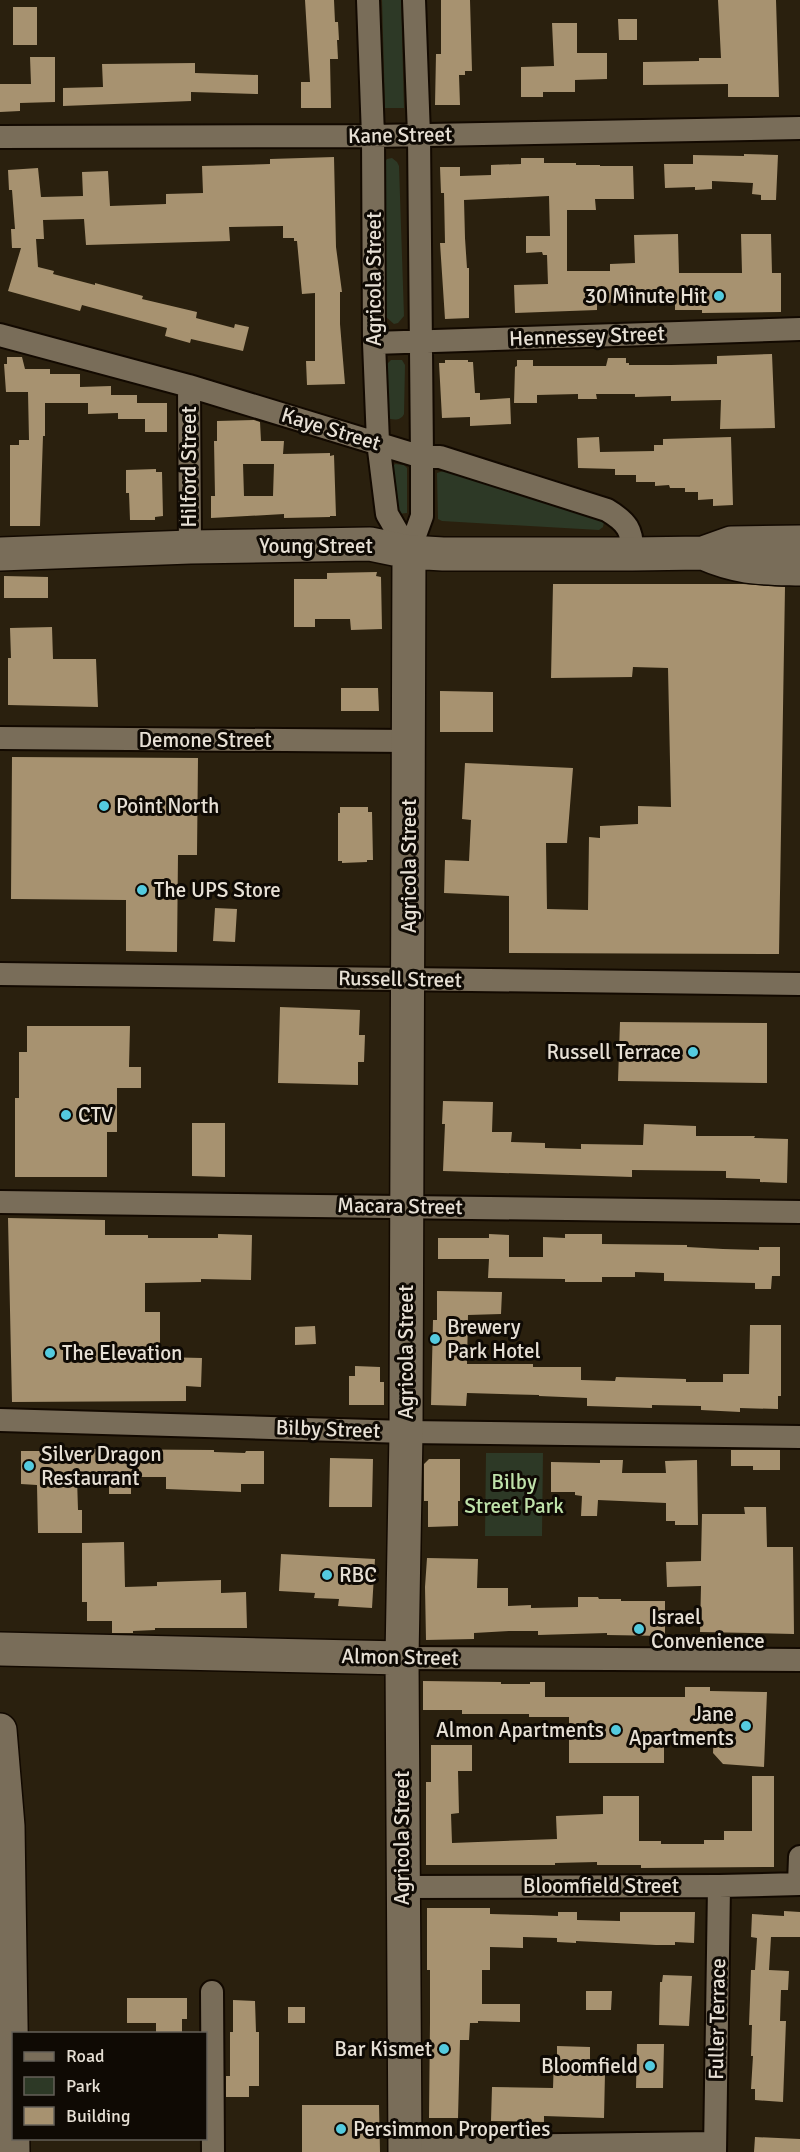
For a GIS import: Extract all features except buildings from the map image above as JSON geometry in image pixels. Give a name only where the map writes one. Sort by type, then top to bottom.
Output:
[{"type":"street","name":"Agricola Street","points":[[368,0],[374,136],[374,343],[378,442],[387,514],[409,552]]},
{"type":"street","name":"Agricola Street","points":[[405,2150],[402,1658],[406,1432],[409,552],[422,516],[419,135],[414,0]]},
{"type":"street","name":"Kane Street","points":[[0,137],[374,136],[800,128]]},
{"type":"street","name":"Hennessey Street","points":[[374,343],[800,329]]},
{"type":"street","name":"Kaye Street","points":[[0,334],[189,386],[422,457],[440,457],[607,510],[623,520],[633,538],[632,554]]},
{"type":"street","name":"Hilford Street","points":[[189,386],[190,547]]},
{"type":"street","name":"Young Street","points":[[0,554],[190,547],[370,544],[409,552],[443,554],[703,553],[731,543],[800,542]]},
{"type":"street","name":"Young Street","points":[[703,553],[725,562],[752,568],[800,569]]},
{"type":"street","name":"Demone Street","points":[[0,738],[409,741]]},
{"type":"street","name":"Russell Street","points":[[0,974],[800,984]]},
{"type":"street","name":"Macara Street","points":[[0,1202],[800,1212]]},
{"type":"street","name":"Bilby Street","points":[[0,1420],[406,1432],[800,1437]]},
{"type":"street","name":"Almon Street","points":[[0,1649],[402,1658],[800,1660]]},
{"type":"street","points":[[0,1730],[8,1826],[12,2040]]},
{"type":"street","points":[[800,1857],[800,1884]]},
{"type":"street","name":"Bloomfield Street","points":[[402,1887],[800,1884]]},
{"type":"street","name":"Fuller Terrace","points":[[715,2147],[719,1886]]},
{"type":"street","points":[[212,1992],[213,2152]]},
{"type":"street","points":[[405,2150],[715,2147]]},
{"type":"green space","points":[[382,0],[401,0],[404,108],[385,108]]},
{"type":"green space","points":[[392,158],[399,166],[404,316],[394,324],[386,317],[381,166],[387,159]]},
{"type":"green space","points":[[391,360],[402,360],[405,365],[404,414],[396,419],[390,419],[386,413],[386,365]]},
{"type":"green space","points":[[395,464],[404,465],[407,468],[407,513],[398,514],[391,469]]},
{"type":"green space","points":[[446,470],[597,516],[604,522],[603,527],[599,530],[442,521],[438,519],[437,473]]},
{"type":"green space","name":"Bilby Street Park","points":[[486,1453],[543,1453],[542,1536],[485,1536]]},
{"type":"place","name":"30 Minute Hit","points":[[719,296]]},
{"type":"place","name":"Point North","points":[[104,806]]},
{"type":"place","name":"The UPS Store","points":[[142,890]]},
{"type":"place","name":"Russell Terrace","points":[[693,1052]]},
{"type":"place","name":"CTV","points":[[66,1115]]},
{"type":"place","name":"Brewery Park Hotel","points":[[435,1339]]},
{"type":"place","name":"The Elevation","points":[[50,1353]]},
{"type":"place","name":"Silver Dragon Restaurant","points":[[29,1466]]},
{"type":"place","name":"RBC","points":[[327,1575]]},
{"type":"place","name":"Israel Convenience","points":[[639,1629]]},
{"type":"place","name":"Jane Apartments","points":[[746,1726]]},
{"type":"place","name":"Almon Apartments","points":[[616,1730]]},
{"type":"place","name":"Bar Kismet","points":[[444,2049]]},
{"type":"place","name":"Bloomfield","points":[[650,2066]]},
{"type":"place","name":"Persimmon Properties","points":[[341,2129]]}]
